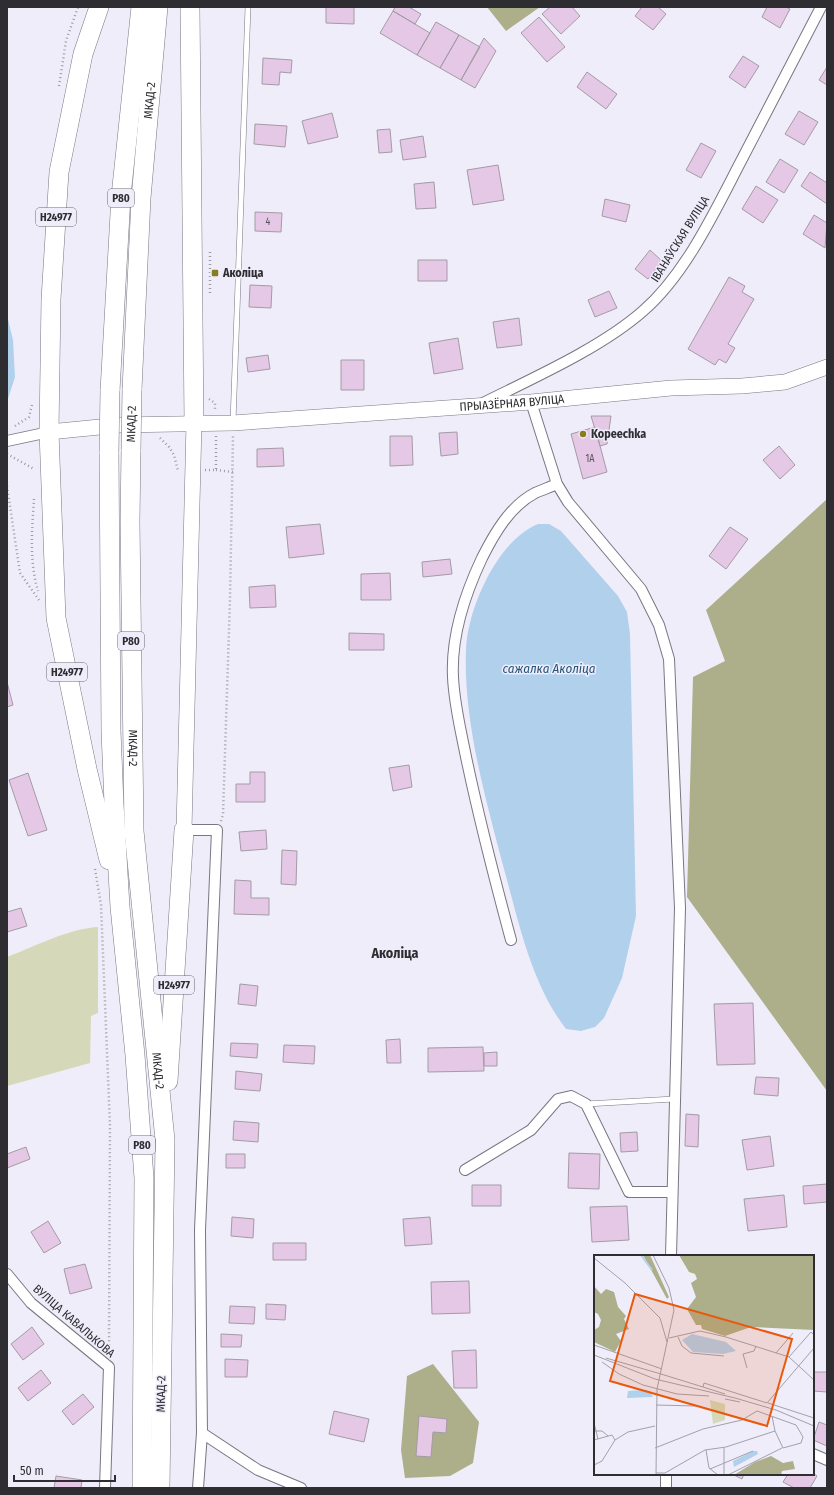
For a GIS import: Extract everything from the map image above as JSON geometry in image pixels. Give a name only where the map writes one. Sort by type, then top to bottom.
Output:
[{"type":"highway","name":"Н24977","points":[[99,7],[83,54],[59,172],[51,299],[49,432],[56,618],[87,770],[120,907]]},
{"type":"highway","name":"Р80","points":[[141,7],[121,196],[110,391],[109,452],[111,723],[120,907],[144,1178],[142,1488]]},
{"type":"highway","name":"МКАД-2","points":[[158,7],[141,198],[132,390],[130,522],[134,831],[165,1140],[160,1488]]},
{"type":"highway","name":"Н24977","points":[[190,7],[194,423]]},
{"type":"highway","name":"Н24977","points":[[165,1140],[184,830]]},
{"type":"street","name":"ІВАНАЎСКАЯ ВУЛІЦА","points":[[477,406],[585,350],[643,312],[661,293],[676,274],[716,210],[821,7]]},
{"type":"street","name":"ПРЫАЗЁРНАЯ ВУЛІЦА","points":[[49,432],[86,427],[194,423],[216,423],[233,428],[531,402],[671,388],[742,386],[785,382],[827,367]]},
{"type":"street","points":[[531,402],[557,484],[568,502],[641,589],[659,624],[669,659],[680,908],[671,1255]]},
{"type":"street","name":"Н24977","points":[[184,830],[194,423]]},
{"type":"street","points":[[7,441],[49,432]]},
{"type":"street","points":[[511,940],[474,799],[457,709],[453,677],[455,642],[464,606],[475,572],[493,537],[514,510],[534,494],[557,484]]},
{"type":"street","points":[[184,830],[217,830],[200,1230],[202,1433],[198,1488]]},
{"type":"street","points":[[465,1170],[531,1130],[558,1100],[571,1096],[586,1104],[629,1192],[672,1192]]},
{"type":"street","name":"ВУЛІЦА КАВАЛЬКОВА","points":[[7,1274],[31,1302],[109,1367],[105,1488]]},
{"type":"street","points":[[202,1433],[258,1470],[301,1488]]},
{"type":"street","points":[[814,1454],[827,1460]]},
{"type":"street","points":[[666,1475],[666,1488]]},
{"type":"lane","points":[[233,428],[248,7]]},
{"type":"lane","points":[[586,1104],[674,1100]]},
{"type":"path","points":[[209,296],[211,290],[210,250]]},
{"type":"path","points":[[205,394],[215,404],[216,470]]},
{"type":"path","points":[[217,830],[223,815],[233,428]]},
{"type":"path","points":[[154,437],[159,438],[169,447],[174,455],[178,471],[216,470],[233,472]]},
{"type":"path","points":[[7,454],[37,471],[51,471]]},
{"type":"path","points":[[7,486],[20,573],[42,605],[36,582],[31,536],[35,493]]},
{"type":"path","points":[[95,867],[101,905],[110,1126],[109,1367]]},
{"type":"green space","points":[[487,7],[540,7],[506,31]]},
{"type":"green space","points":[[827,499],[827,1091],[687,897],[693,677],[725,661],[706,610]]},
{"type":"green space","points":[[98,927],[98,1013],[91,1016],[90,1063],[7,1086],[7,957],[63,934],[86,928]]},
{"type":"green space","points":[[433,1364],[479,1422],[473,1463],[450,1476],[405,1478],[401,1450],[407,1376]]},
{"type":"water","points":[[7,315],[13,340],[15,377],[7,402]]},
{"type":"water","name":"сажалка Аколіца","points":[[538,524],[549,524],[561,531],[618,596],[627,612],[630,634],[636,916],[622,978],[604,1018],[595,1027],[581,1031],[566,1029],[544,992],[528,952],[515,910],[483,788],[468,704],[466,649],[472,614],[479,595],[498,560],[510,544],[524,532]]},
{"type":"building","points":[[326,7],[354,7],[354,24],[326,23]]},
{"type":"building","points":[[395,7],[409,7],[421,14],[415,24],[393,11]]},
{"type":"building","points":[[550,7],[572,7],[580,16],[561,34],[542,14]]},
{"type":"building","points":[[642,7],[658,7],[666,14],[653,30],[635,16]]},
{"type":"building","points":[[767,7],[786,7],[790,9],[780,28],[762,17]]},
{"type":"building","points":[[393,11],[430,33],[417,55],[380,33]]},
{"type":"building","points":[[539,17],[565,47],[547,62],[521,33]]},
{"type":"building","points":[[436,22],[459,35],[440,68],[417,55]]},
{"type":"building","points":[[459,35],[480,47],[461,80],[440,68]]},
{"type":"building","points":[[484,38],[496,51],[475,88],[461,80]]},
{"type":"building","points":[[743,56],[759,66],[745,88],[729,77]]},
{"type":"building","points":[[263,58],[292,60],[291,73],[280,72],[279,85],[262,84]]},
{"type":"building","points":[[827,67],[827,85],[819,80]]},
{"type":"building","points":[[587,72],[617,94],[606,109],[577,87]]},
{"type":"building","points":[[799,111],[818,122],[804,145],[785,134]]},
{"type":"building","points":[[332,113],[338,137],[308,144],[302,121]]},
{"type":"building","points":[[255,124],[287,126],[285,147],[254,144]]},
{"type":"building","points":[[390,129],[392,152],[379,153],[377,130]]},
{"type":"building","points":[[423,136],[426,157],[403,160],[400,140]]},
{"type":"building","points":[[701,143],[716,151],[701,178],[686,170]]},
{"type":"building","points":[[780,159],[798,170],[784,193],[766,182]]},
{"type":"building","points":[[498,165],[504,200],[473,205],[467,170]]},
{"type":"building","points":[[810,172],[827,183],[827,204],[801,186]]},
{"type":"building","points":[[434,182],[436,208],[416,209],[414,184]]},
{"type":"building","points":[[756,186],[778,200],[763,223],[742,209]]},
{"type":"building","points":[[605,199],[630,205],[626,222],[602,216]]},
{"type":"building","points":[[255,212],[282,213],[281,232],[255,231]]},
{"type":"building","points":[[814,215],[827,223],[825,248],[803,234]]},
{"type":"building","points":[[650,250],[662,261],[648,279],[635,269]]},
{"type":"building","points":[[418,260],[447,260],[447,281],[418,281]]},
{"type":"building","points":[[729,277],[745,286],[742,292],[754,299],[728,344],[735,348],[726,363],[719,359],[715,365],[688,349]]},
{"type":"building","points":[[250,285],[272,286],[271,308],[249,307]]},
{"type":"building","points":[[609,291],[617,308],[595,317],[588,300]]},
{"type":"building","points":[[519,318],[522,345],[497,348],[493,322]]},
{"type":"building","points":[[458,338],[463,369],[434,374],[429,343]]},
{"type":"building","points":[[268,355],[270,369],[248,372],[246,358]]},
{"type":"building","points":[[341,360],[364,360],[364,390],[341,390]]},
{"type":"building","points":[[591,416],[611,416],[607,444],[600,446]]},
{"type":"building","points":[[595,427],[607,472],[583,479],[571,434]]},
{"type":"building","points":[[457,432],[458,454],[441,456],[439,433]]},
{"type":"building","points":[[390,436],[412,436],[413,465],[390,466]]},
{"type":"building","points":[[779,446],[795,465],[780,479],[763,460]]},
{"type":"building","points":[[283,448],[284,466],[257,467],[257,449]]},
{"type":"building","points":[[320,524],[324,554],[289,558],[286,527]]},
{"type":"building","points":[[730,527],[748,539],[726,569],[709,556]]},
{"type":"building","points":[[450,559],[452,574],[423,577],[422,562]]},
{"type":"building","points":[[390,573],[391,600],[361,600],[361,574]]},
{"type":"building","points":[[275,585],[276,607],[250,608],[249,587]]},
{"type":"building","points":[[349,633],[384,634],[384,650],[349,650]]},
{"type":"building","points":[[7,682],[13,705],[7,707]]},
{"type":"building","points":[[409,765],[412,787],[393,791],[389,768]]},
{"type":"building","points":[[250,772],[265,772],[265,802],[236,802],[236,784],[250,784]]},
{"type":"building","points":[[28,773],[47,830],[28,836],[9,780]]},
{"type":"building","points":[[266,830],[267,849],[241,851],[239,832]]},
{"type":"building","points":[[282,850],[297,851],[296,885],[281,884]]},
{"type":"building","points":[[235,880],[251,881],[251,898],[269,898],[269,915],[234,914]]},
{"type":"building","points":[[21,908],[27,926],[7,932],[7,912]]},
{"type":"building","points":[[240,984],[258,986],[256,1006],[238,1004]]},
{"type":"building","points":[[753,1003],[755,1064],[717,1065],[714,1004]]},
{"type":"building","points":[[400,1039],[401,1063],[387,1063],[386,1040]]},
{"type":"building","points":[[231,1043],[258,1044],[257,1058],[230,1056]]},
{"type":"building","points":[[284,1045],[315,1046],[314,1064],[283,1062]]},
{"type":"building","points":[[483,1047],[484,1071],[428,1072],[428,1048]]},
{"type":"building","points":[[497,1052],[497,1066],[484,1066],[484,1053]]},
{"type":"building","points":[[236,1071],[262,1074],[260,1091],[235,1089]]},
{"type":"building","points":[[756,1077],[779,1078],[778,1096],[754,1094]]},
{"type":"building","points":[[686,1114],[699,1115],[698,1147],[685,1146]]},
{"type":"building","points":[[234,1121],[259,1123],[258,1142],[233,1140]]},
{"type":"building","points":[[637,1132],[638,1151],[621,1152],[620,1133]]},
{"type":"building","points":[[770,1136],[774,1166],[747,1170],[742,1140]]},
{"type":"building","points":[[26,1147],[30,1159],[7,1168],[7,1154]]},
{"type":"building","points":[[569,1153],[600,1154],[599,1189],[568,1188]]},
{"type":"building","points":[[226,1154],[245,1154],[245,1168],[226,1168]]},
{"type":"building","points":[[827,1184],[827,1202],[804,1204],[803,1186]]},
{"type":"building","points":[[472,1185],[501,1185],[501,1206],[472,1206]]},
{"type":"building","points":[[784,1195],[787,1227],[748,1231],[744,1199]]},
{"type":"building","points":[[627,1206],[629,1240],[592,1242],[590,1207]]},
{"type":"building","points":[[232,1217],[254,1219],[253,1238],[231,1236]]},
{"type":"building","points":[[430,1217],[432,1244],[405,1246],[403,1219]]},
{"type":"building","points":[[48,1221],[61,1243],[44,1253],[31,1232]]},
{"type":"building","points":[[273,1243],[306,1243],[306,1260],[273,1260]]},
{"type":"building","points":[[85,1264],[92,1288],[70,1294],[64,1269]]},
{"type":"building","points":[[469,1281],[470,1313],[432,1314],[431,1282]]},
{"type":"building","points":[[266,1304],[286,1305],[285,1320],[266,1319]]},
{"type":"building","points":[[230,1306],[255,1307],[254,1324],[229,1323]]},
{"type":"building","points":[[32,1327],[44,1344],[23,1360],[11,1344]]},
{"type":"building","points":[[221,1334],[242,1335],[241,1347],[221,1347]]},
{"type":"building","points":[[476,1350],[477,1388],[454,1388],[452,1351]]},
{"type":"building","points":[[225,1359],[248,1360],[247,1377],[225,1377]]},
{"type":"building","points":[[41,1370],[51,1383],[28,1401],[18,1388]]},
{"type":"building","points":[[814,1372],[827,1372],[827,1392],[814,1391]]},
{"type":"building","points":[[83,1394],[94,1407],[73,1425],[62,1411]]},
{"type":"building","points":[[334,1411],[369,1419],[364,1442],[329,1434]]},
{"type":"building","points":[[419,1416],[447,1419],[446,1433],[433,1432],[431,1457],[416,1456]]},
{"type":"building","points":[[819,1422],[827,1425],[827,1446],[814,1440]]},
{"type":"building","points":[[814,1474],[817,1476],[810,1488],[794,1488],[783,1482],[787,1475],[814,1475]]},
{"type":"building","points":[[734,1475],[744,1475],[742,1479]]},
{"type":"building","points":[[56,1476],[82,1480],[81,1488],[54,1488]]},
{"type":"place","name":"Аколіца","points":[[215,273]]},
{"type":"place","name":"Kopeechka","points":[[583,434]]},
{"type":"district","name":"Аколіца","points":[[395,953]]}]
